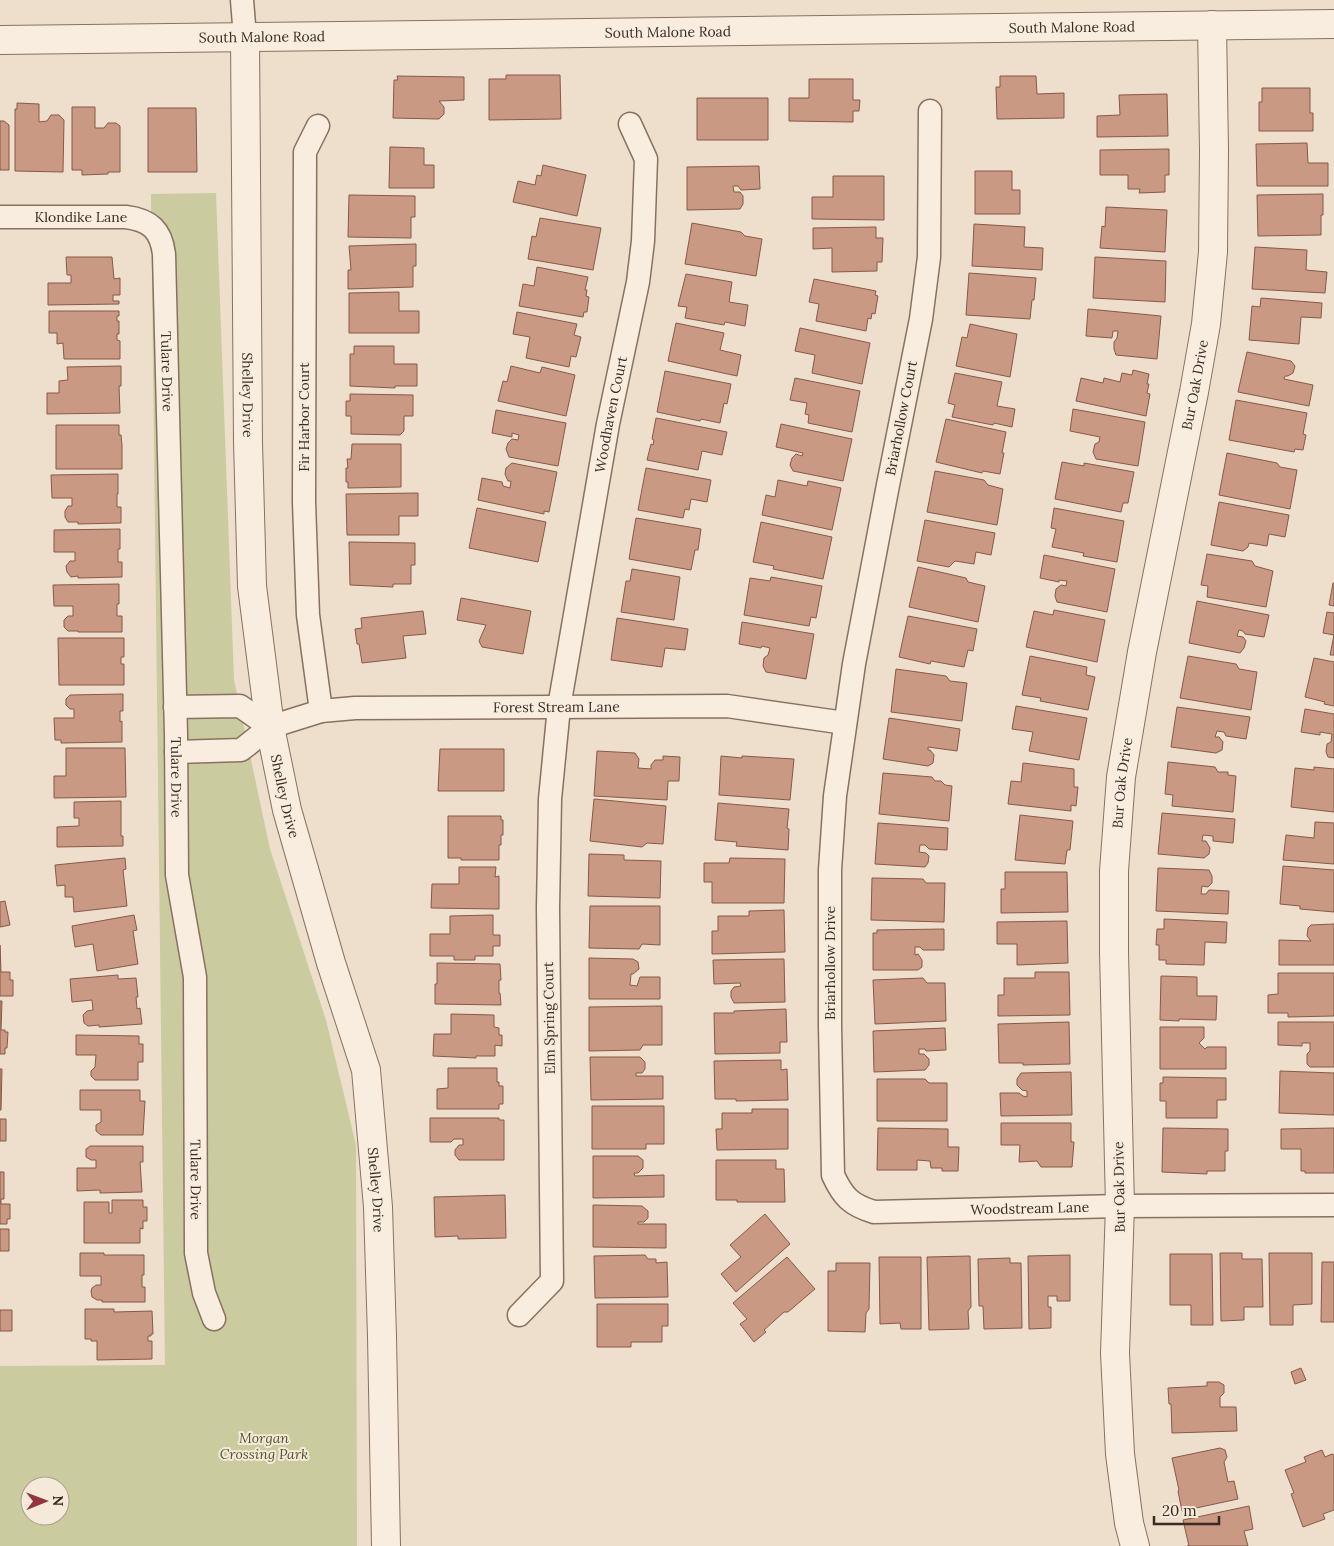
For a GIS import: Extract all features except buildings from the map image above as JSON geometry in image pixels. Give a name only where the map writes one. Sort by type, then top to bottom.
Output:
[{"type":"street","points":[[242,0],[245,37]]},
{"type":"street","name":"South Malone Road","points":[[0,40],[1334,24]]},
{"type":"street","name":"Bur Oak Drive","points":[[1135,1546],[1129,1523],[1120,1454],[1115,1353],[1120,1206],[1114,871],[1121,777],[1142,652],[1206,324],[1213,252],[1212,26]]},
{"type":"street","name":"Shelley Drive","points":[[245,37],[248,442],[252,586],[270,727],[286,810],[331,963],[366,1070],[378,1207],[386,1546]]},
{"type":"street","name":"Briarhollow Court","points":[[845,723],[861,626],[921,319],[929,257],[930,111]]},
{"type":"street","name":"Woodhaven Court","points":[[559,707],[608,424],[638,282],[644,241],[646,159],[630,124]]},
{"type":"street","name":"Fir Harbor Court","points":[[318,126],[305,152],[304,502],[308,615],[321,711]]},
{"type":"street","name":"Klondike Lane","points":[[0,217],[126,217],[138,219],[148,224],[157,232]]},
{"type":"street","name":"Tulare Drive","points":[[157,232],[162,242],[164,254],[176,752],[177,875],[195,976],[196,1253],[204,1293],[214,1319]]},
{"type":"street","points":[[175,707],[240,706],[270,727]]},
{"type":"street","name":"Forest Stream Lane","points":[[176,752],[241,750],[270,727],[321,711],[356,708],[727,706],[845,723]]},
{"type":"street","name":"Elm Spring Court","points":[[519,1315],[552,1281],[548,908],[550,799],[559,707]]},
{"type":"street","name":"Briarhollow Drive","points":[[845,723],[835,796],[830,870],[830,1016],[833,1175],[839,1188],[848,1200]]},
{"type":"street","name":"Woodstream Lane","points":[[848,1200],[860,1208],[874,1212],[1120,1206],[1334,1205]]},
{"type":"green space","name":"Morgan Crossing Park","points":[[216,193],[234,680],[270,849],[326,1020],[356,1145],[357,1546],[0,1546],[0,1366],[165,1365],[151,194]]}]
